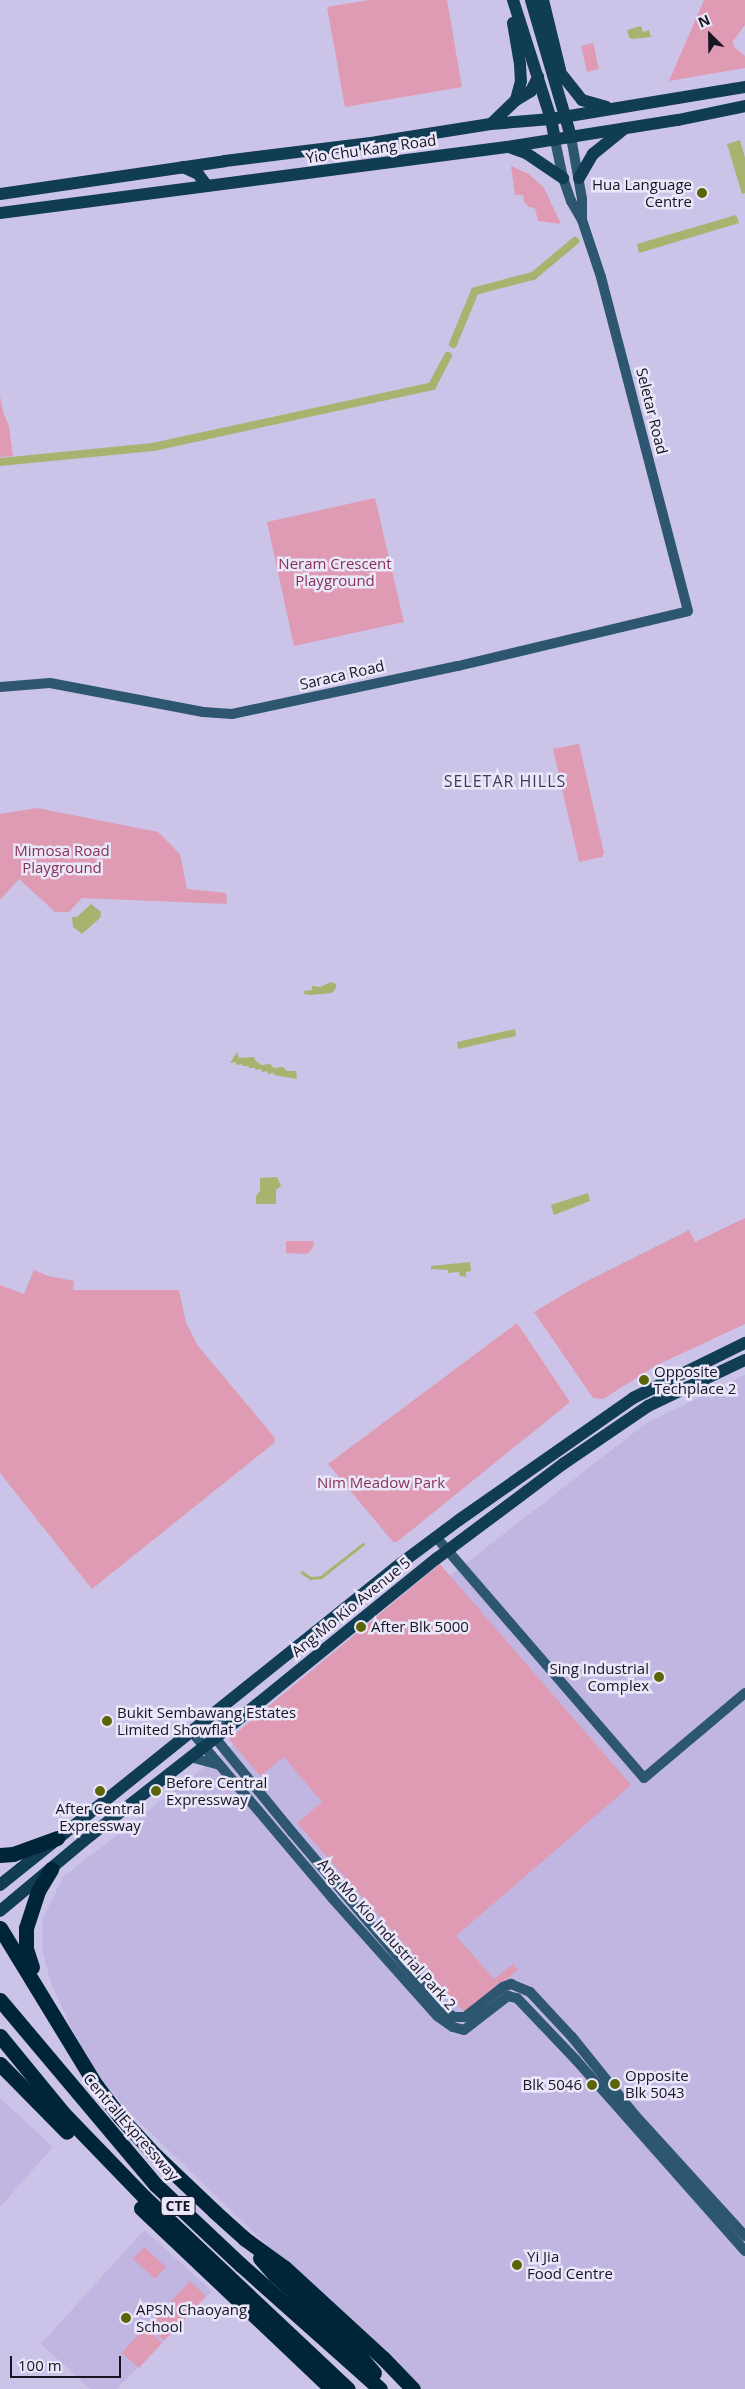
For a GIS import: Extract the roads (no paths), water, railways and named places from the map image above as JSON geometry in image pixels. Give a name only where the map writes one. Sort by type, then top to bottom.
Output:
[{"type":"highway","points":[[0,1855],[13,1854],[57,1838]]},
{"type":"highway","points":[[41,1992],[26,1948],[26,1928],[38,1891],[51,1869]]},
{"type":"highway","points":[[0,1928],[96,2084],[120,2117],[155,2155],[245,2239],[276,2275],[349,2344],[388,2389]]},
{"type":"highway","name":"Central Expressway","points":[[0,2000],[156,2185],[380,2389]]},
{"type":"highway","name":"CTE","points":[[0,2036],[63,2113],[144,2197],[348,2389]]},
{"type":"highway","points":[[0,2064],[174,2240],[332,2389]]},
{"type":"highway","points":[[245,2239],[285,2268],[383,2358],[413,2389]]},
{"type":"main road","points":[[531,0],[572,137]]},
{"type":"main road","points":[[543,0],[561,72],[566,83],[582,100],[612,108]]},
{"type":"main road","points":[[514,4],[551,119],[555,140]]},
{"type":"main road","points":[[514,4],[513,24],[520,64],[520,81],[516,100]]},
{"type":"main road","points":[[547,58],[561,72]]},
{"type":"main road","points":[[491,124],[516,100],[531,91],[538,77]]},
{"type":"main road","name":"Yio Chu Kang Road","points":[[0,194],[225,160],[377,142],[491,124],[551,119],[745,87]]},
{"type":"main road","name":"Yio Chu Kang Road","points":[[0,213],[555,140],[745,106]]},
{"type":"main road","points":[[579,178],[594,154],[626,128]]},
{"type":"main road","points":[[507,146],[526,152],[563,178]]},
{"type":"main road","points":[[207,186],[210,177],[225,160]]},
{"type":"main road","points":[[183,167],[198,174],[207,186]]},
{"type":"main road","name":"Ang Mo Kio Avenue 5","points":[[0,1885],[436,1537],[633,1398],[745,1343]]},
{"type":"main road","name":"Ang Mo Kio Avenue 5","points":[[0,1911],[447,1550],[563,1464],[648,1406],[745,1360]]},
{"type":"street","name":"Seletar Road","points":[[572,137],[579,178],[582,220]]},
{"type":"street","name":"Seletar Road","points":[[555,140],[563,178],[571,201],[582,220],[601,277],[631,386],[688,611]]},
{"type":"street","name":"Saraca Road","points":[[0,687],[50,683],[203,712],[232,714],[458,666],[688,611]]},
{"type":"street","points":[[436,1537],[644,1778],[745,1693]]},
{"type":"street","points":[[216,1711],[229,1727]]},
{"type":"street","name":"Ang Mo Kio Industrial Park 2","points":[[202,1723],[436,2002],[453,2017],[464,2018],[502,1988],[511,1984],[530,1992],[572,2037],[743,2243]]},
{"type":"street","name":"Ang Mo Kio Industrial Park 2","points":[[191,1731],[437,2016],[453,2027],[464,2030],[508,1996],[517,1998],[743,2243]]},
{"type":"street","points":[[190,1757],[218,1764]]},
{"type":"waterway","points":[[453,344],[475,291],[533,276],[575,241]]},
{"type":"waterway","points":[[0,462],[153,447],[432,386],[448,356]]},
{"type":"waterway","points":[[302,1572],[311,1578],[321,1577],[363,1544]]},
{"type":"place","name":"Hua Language Centre","points":[[702,193]]},
{"type":"place","name":"Opposite Techplace 2","points":[[644,1380]]},
{"type":"place","name":"After Blk 5000","points":[[361,1627]]},
{"type":"place","name":"Sing Industrial Complex","points":[[659,1677]]},
{"type":"place","name":"Bukit Sembawang Estates Limited Showflat","points":[[107,1721]]},
{"type":"place","name":"After Central Expressway","points":[[100,1791]]},
{"type":"place","name":"Before Central Expressway","points":[[156,1791]]},
{"type":"place","name":"Opposite Blk 5043","points":[[615,2084]]},
{"type":"place","name":"Blk 5046","points":[[592,2085]]},
{"type":"place","name":"Yi Jia Food Centre","points":[[517,2265]]},
{"type":"place","name":"APSN Chaoyang School","points":[[126,2318]]},
{"type":"district","name":"SELETAR HILLS","points":[[505,781]]},
{"type":"park label","name":"Neram Crescent Playground","points":[[335,572]]},
{"type":"park label","name":"Mimosa Road Playground","points":[[62,858]]},
{"type":"park label","name":"Nim Meadow Park","points":[[381,1483]]}]
